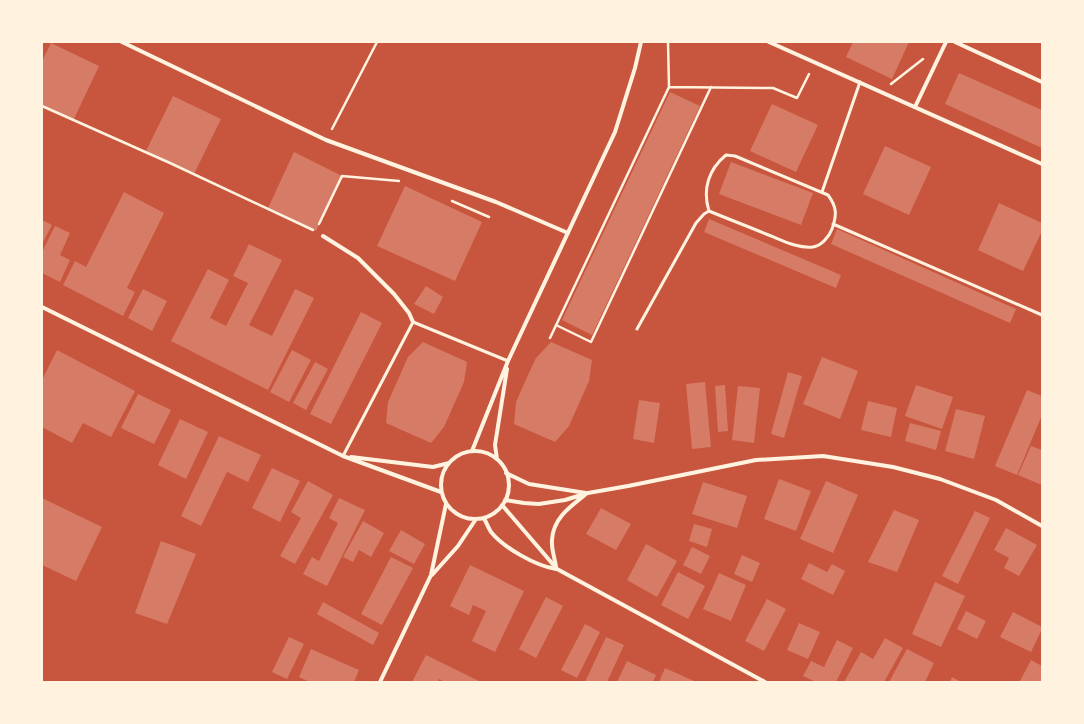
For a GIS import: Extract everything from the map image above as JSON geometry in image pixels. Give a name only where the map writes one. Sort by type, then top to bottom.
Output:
[{"type":"street","points":[[122,42],[326,140],[496,202],[568,233]]},
{"type":"street","points":[[472,451],[508,361],[615,132],[635,68],[641,42]]},
{"type":"street","points":[[769,42],[1042,164]]},
{"type":"street","points":[[915,107],[946,42]]},
{"type":"street","points":[[955,42],[1042,82]]},
{"type":"street","points":[[323,236],[358,258],[394,294],[409,313],[413,322]]},
{"type":"street","points":[[42,307],[343,456],[441,492]]},
{"type":"street","points":[[497,459],[495,445],[508,361]]},
{"type":"street","points":[[472,451],[485,452],[497,459],[506,473],[509,486],[502,505],[494,513],[484,518],[476,519],[459,516],[446,504],[441,492],[441,478],[449,462],[459,454],[472,451]]},
{"type":"street","points":[[343,456],[433,467],[449,462]]},
{"type":"street","points":[[505,500],[540,504],[756,460],[823,456],[893,467],[940,479],[996,500],[1042,526]]},
{"type":"street","points":[[506,473],[530,484],[588,493]]},
{"type":"street","points":[[556,569],[552,540],[556,525],[564,512],[588,493]]},
{"type":"street","points":[[380,682],[431,575],[446,504]]},
{"type":"street","points":[[502,505],[556,569]]},
{"type":"street","points":[[484,518],[492,532],[515,551],[542,566],[556,569],[766,682]]},
{"type":"street","points":[[431,575],[458,546],[476,519]]},
{"type":"lane","points":[[822,192],[860,82]]},
{"type":"lane","points":[[726,155],[735,156],[828,195],[836,214],[830,233],[818,245],[806,247],[797,246],[708,211],[705,190],[718,162],[726,155]]},
{"type":"lane","points":[[637,330],[696,223],[708,211]]},
{"type":"lane","points":[[834,224],[1042,315]]},
{"type":"lane","points":[[343,456],[413,322],[508,361]]},
{"type":"path","points":[[326,140],[377,42]]},
{"type":"path","points":[[550,338],[669,87],[668,42]]},
{"type":"path","points":[[882,92],[927,56]]},
{"type":"path","points":[[669,87],[773,88],[797,98],[814,62]]},
{"type":"path","points":[[556,326],[592,342],[711,87]]},
{"type":"path","points":[[42,106],[170,163],[316,231]]},
{"type":"path","points":[[319,224],[342,176],[401,181]]},
{"type":"path","points":[[448,199],[489,217]]},
{"type":"building","points":[[853,42],[909,42],[892,79],[846,57]]},
{"type":"building","points":[[51,43],[99,66],[73,121],[42,106],[42,61]]},
{"type":"building","points":[[959,73],[1042,110],[1042,148],[945,104]]},
{"type":"building","points":[[670,92],[700,106],[592,335],[562,320]]},
{"type":"building","points":[[173,96],[221,119],[194,174],[146,151]]},
{"type":"building","points":[[772,104],[818,125],[796,172],[750,151]]},
{"type":"building","points":[[885,146],[931,167],[909,215],[863,194]]},
{"type":"building","points":[[294,152],[342,176],[316,231],[268,208]]},
{"type":"building","points":[[731,162],[813,193],[801,225],[719,194]]},
{"type":"building","points":[[405,186],[482,222],[455,281],[377,246]]},
{"type":"building","points":[[124,192],[164,213],[127,288],[135,292],[123,316],[63,285],[75,261],[86,267]]},
{"type":"building","points":[[999,203],[1042,223],[1042,231],[1023,271],[978,250]]},
{"type":"building","points":[[709,219],[841,275],[836,288],[704,232]]},
{"type":"building","points":[[42,220],[52,225],[42,244]]},
{"type":"building","points":[[55,226],[70,233],[60,255],[70,260],[60,282],[42,273],[42,252]]},
{"type":"building","points":[[837,229],[1016,309],[1010,323],[831,244]]},
{"type":"building","points":[[249,244],[282,260],[249,325],[272,336],[295,289],[314,298],[268,390],[171,341],[208,269],[229,280],[210,318],[226,326],[248,283],[233,276]]},
{"type":"building","points":[[426,286],[443,297],[434,314],[414,304]]},
{"type":"building","points":[[143,289],[167,301],[152,331],[128,318]]},
{"type":"building","points":[[361,312],[382,323],[331,424],[310,414]]},
{"type":"building","points":[[423,342],[467,362],[464,382],[444,427],[431,443],[386,423],[388,402],[408,357]]},
{"type":"building","points":[[551,342],[592,360],[589,381],[569,426],[555,442],[514,424],[516,402],[528,375],[536,358]]},
{"type":"building","points":[[57,350],[135,391],[111,437],[83,423],[72,443],[42,427],[42,380]]},
{"type":"building","points":[[292,350],[311,360],[289,402],[270,392]]},
{"type":"building","points":[[822,357],[858,371],[840,419],[803,404]]},
{"type":"building","points":[[315,362],[328,369],[306,410],[293,403]]},
{"type":"building","points":[[788,372],[802,376],[784,438],[771,434]]},
{"type":"building","points":[[705,382],[711,447],[692,449],[686,384]]},
{"type":"building","points":[[725,385],[728,431],[718,432],[715,386]]},
{"type":"building","points":[[916,385],[953,397],[942,429],[905,416]]},
{"type":"building","points":[[738,386],[760,388],[754,443],[732,440]]},
{"type":"building","points":[[1027,390],[1042,396],[1042,415],[1017,475],[995,466]]},
{"type":"building","points":[[138,394],[171,410],[154,444],[121,428]]},
{"type":"building","points":[[639,400],[660,403],[654,443],[633,439]]},
{"type":"building","points":[[868,401],[897,408],[891,437],[861,430]]},
{"type":"building","points":[[956,409],[985,416],[974,459],[945,451]]},
{"type":"building","points":[[180,419],[208,432],[186,479],[158,465]]},
{"type":"building","points":[[910,423],[941,431],[936,450],[905,441]]},
{"type":"building","points":[[219,436],[261,455],[248,482],[227,472],[201,526],[181,516]]},
{"type":"building","points":[[1031,446],[1042,450],[1042,485],[1018,475]]},
{"type":"building","points":[[272,468],[300,481],[280,522],[252,508]]},
{"type":"building","points":[[779,479],[811,491],[796,531],[764,519]]},
{"type":"building","points":[[308,481],[333,495],[295,564],[280,556],[301,518],[291,512]]},
{"type":"building","points":[[826,481],[858,495],[833,553],[800,539]]},
{"type":"building","points":[[703,482],[747,496],[737,528],[692,514]]},
{"type":"building","points":[[42,498],[102,527],[76,581],[42,565]]},
{"type":"building","points":[[339,498],[365,510],[327,586],[303,574],[312,557],[319,561],[338,523],[329,518]]},
{"type":"building","points":[[601,508],[631,524],[616,550],[586,534]]},
{"type":"building","points":[[894,510],[919,520],[897,572],[868,562]]},
{"type":"building","points":[[975,511],[990,518],[958,584],[942,576]]},
{"type":"building","points":[[363,521],[384,533],[371,557],[359,550],[353,562],[343,557]]},
{"type":"building","points":[[694,524],[712,529],[707,547],[689,541]]},
{"type":"building","points":[[1006,528],[1037,545],[1019,576],[1004,568],[1009,558],[994,550]]},
{"type":"building","points":[[401,530],[425,544],[414,564],[389,551]]},
{"type":"building","points":[[161,541],[196,554],[167,624],[135,613]]},
{"type":"building","points":[[646,544],[677,561],[657,597],[627,580]]},
{"type":"building","points":[[692,547],[710,556],[701,574],[683,565]]},
{"type":"building","points":[[742,555],[760,563],[752,582],[734,574]]},
{"type":"building","points":[[391,557],[413,568],[382,625],[361,614]]},
{"type":"building","points":[[809,563],[827,572],[832,564],[845,571],[833,595],[801,579]]},
{"type":"building","points":[[470,565],[524,591],[495,652],[472,641],[486,611],[473,605],[469,615],[450,606]]},
{"type":"building","points":[[678,572],[705,586],[688,619],[661,605]]},
{"type":"building","points":[[719,573],[746,585],[731,621],[703,609]]},
{"type":"building","points":[[935,582],[965,596],[941,647],[912,634]]},
{"type":"building","points":[[546,597],[563,606],[536,658],[519,649]]},
{"type":"building","points":[[767,599],[786,609],[764,651],[745,641]]},
{"type":"building","points":[[323,602],[379,633],[373,645],[317,614]]},
{"type":"building","points":[[966,611],[986,621],[977,639],[957,629]]},
{"type":"building","points":[[1013,612],[1042,627],[1031,652],[1000,637]]},
{"type":"building","points":[[799,623],[820,632],[808,659],[787,650]]},
{"type":"building","points":[[585,624],[600,632],[577,678],[561,670]]},
{"type":"building","points":[[289,637],[304,644],[287,679],[272,672]]},
{"type":"building","points":[[606,637],[624,645],[607,682],[585,682]]},
{"type":"building","points":[[885,638],[903,648],[884,682],[844,682],[861,652],[873,659]]},
{"type":"building","points":[[837,640],[853,648],[836,682],[816,682],[803,676],[811,661],[824,667]]},
{"type":"building","points":[[311,649],[359,670],[354,682],[310,682],[299,677]]},
{"type":"building","points":[[907,649],[934,663],[925,682],[889,682]]},
{"type":"building","points":[[426,655],[479,681],[444,682],[439,679],[438,682],[412,682]]},
{"type":"building","points":[[1031,660],[1042,666],[1042,682],[1020,681]]},
{"type":"building","points":[[627,661],[656,675],[653,682],[617,682]]},
{"type":"building","points":[[665,668],[694,681],[694,682],[659,682]]},
{"type":"building","points":[[952,677],[961,682],[950,682]]}]
